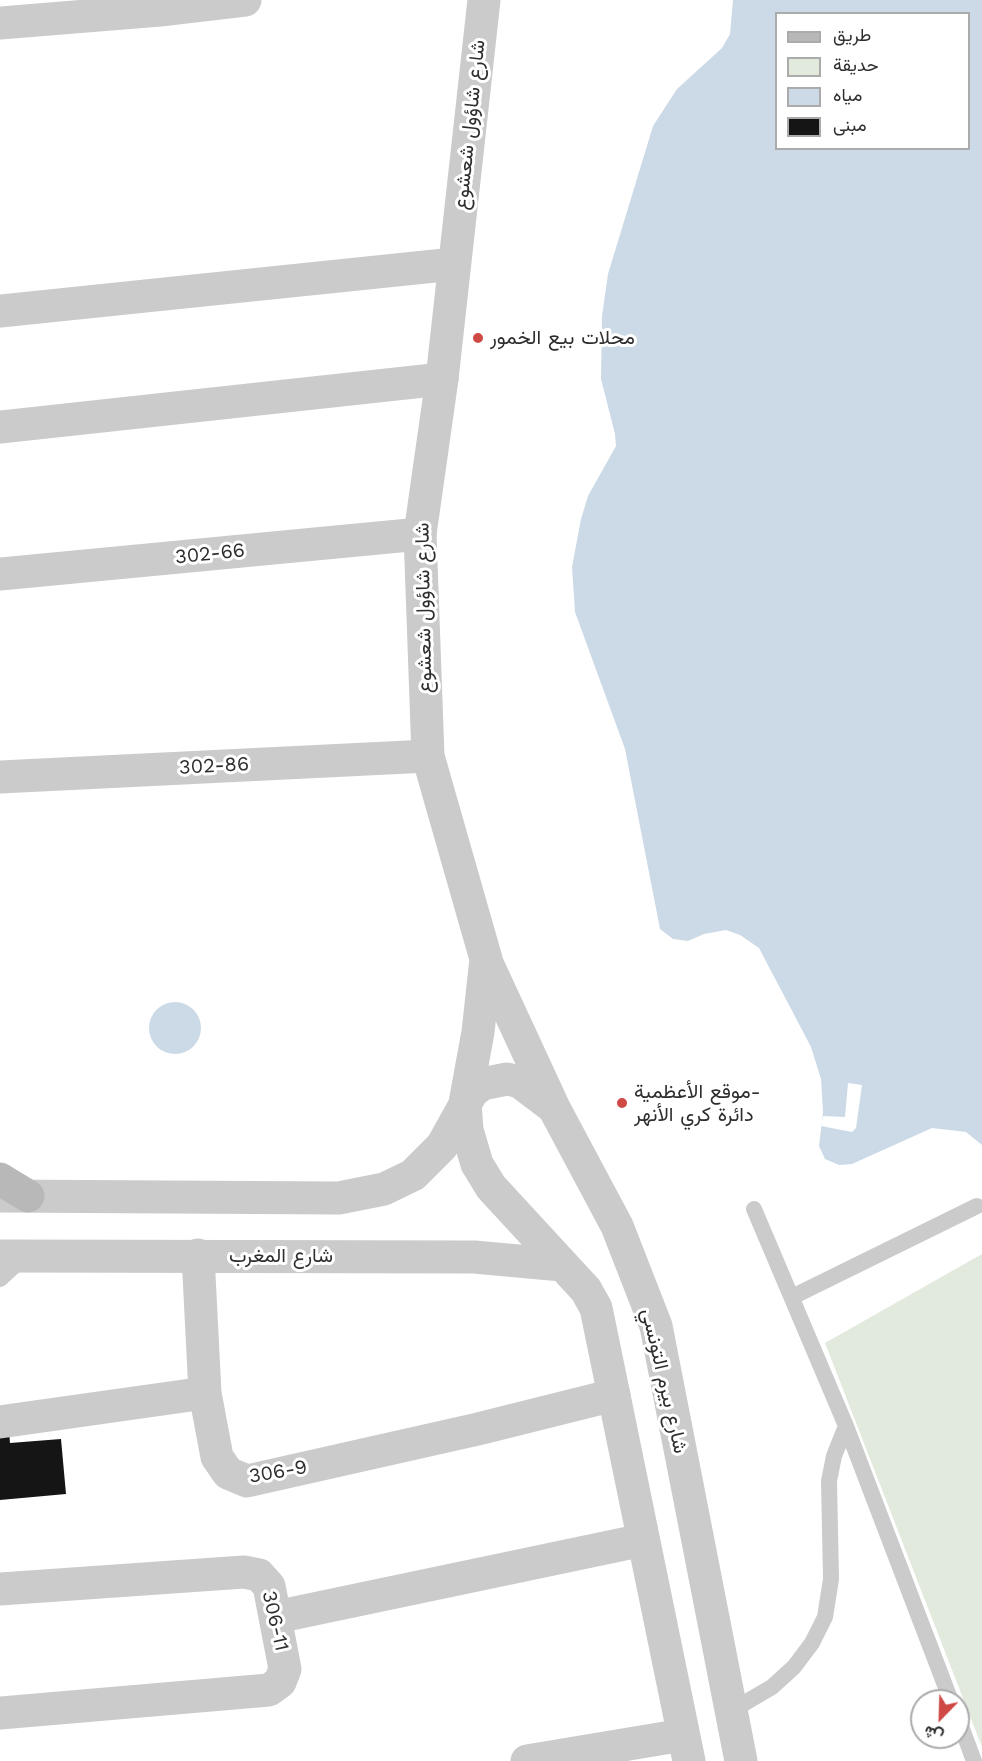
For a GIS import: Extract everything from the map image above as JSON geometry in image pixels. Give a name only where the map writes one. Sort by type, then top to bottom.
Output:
[{"type":"main road","points":[[0,1179],[14,1196]]},
{"type":"street","points":[[0,23],[160,10],[245,0]]},
{"type":"street","name":"شارع شاؤول شعشوع","points":[[465,1103],[478,1032],[486,959],[428,756],[420,534],[442,379],[484,0]]},
{"type":"street","points":[[0,311],[454,264]]},
{"type":"street","points":[[0,427],[442,379]]},
{"type":"street","name":"302-66","points":[[0,574],[420,534]]},
{"type":"street","name":"302-86","points":[[0,777],[428,756]]},
{"type":"street","name":"شارع بيرم التونسي","points":[[486,959],[554,1108],[617,1226],[656,1326],[741,1761]]},
{"type":"street","points":[[14,1196],[339,1198],[384,1189],[413,1175],[442,1146],[472,1092],[482,1084],[507,1079],[520,1082],[554,1108]]},
{"type":"street","points":[[465,1103],[467,1130],[477,1164],[508,1207],[586,1290],[596,1308],[686,1748],[527,1761]]},
{"type":"street","name":"306-9","points":[[198,1255],[205,1393],[217,1457],[228,1473],[247,1481],[478,1429],[614,1395]]},
{"type":"street","name":"شارع المغرب","points":[[13,1256],[474,1257],[542,1261],[562,1265]]},
{"type":"street","points":[[0,1422],[205,1393]]},
{"type":"street","points":[[276,1617],[644,1540]]},
{"type":"street","name":"306-11","points":[[0,1589],[244,1572],[259,1575],[269,1586],[285,1669],[280,1682],[268,1690],[0,1713]]},
{"type":"lane","points":[[792,1296],[977,1206]]},
{"type":"lane","points":[[754,1209],[846,1426],[946,1689]]},
{"type":"lane","points":[[0,1279],[13,1256]]},
{"type":"lane","points":[[731,1712],[772,1687],[794,1666],[812,1643],[825,1617],[831,1579],[829,1481],[834,1456],[846,1426]]},
{"type":"green space","points":[[982,1254],[982,1747],[970,1716],[970,1689],[959,1689],[825,1343]]},
{"type":"water","points":[[733,0],[982,0],[982,1145],[966,1132],[932,1128],[852,1164],[839,1165],[825,1159],[819,1146],[823,1112],[821,1079],[811,1047],[759,948],[740,935],[726,930],[704,934],[688,941],[673,939],[660,929],[625,749],[575,612],[572,567],[581,519],[588,496],[616,446],[601,379],[602,316],[608,274],[653,126],[677,89],[722,48],[730,34]]},
{"type":"water","points":[[175,1002],[185,1004],[193,1010],[199,1018],[201,1028],[199,1038],[193,1046],[185,1052],[175,1054],[165,1052],[157,1046],[151,1038],[149,1028],[151,1018],[157,1010],[165,1004]]},
{"type":"pier","points":[[848,1083],[862,1085],[856,1128],[852,1132],[821,1126],[823,1116],[845,1117]]},
{"type":"building","points":[[9,1431],[10,1443],[61,1439],[66,1494],[0,1500],[0,1435]]},
{"type":"place","name":"محلات بيع الخمور","points":[[478,338]]},
{"type":"place","name":"موقع الأعظمية- دائرة كري الأنهر","points":[[622,1103]]}]
